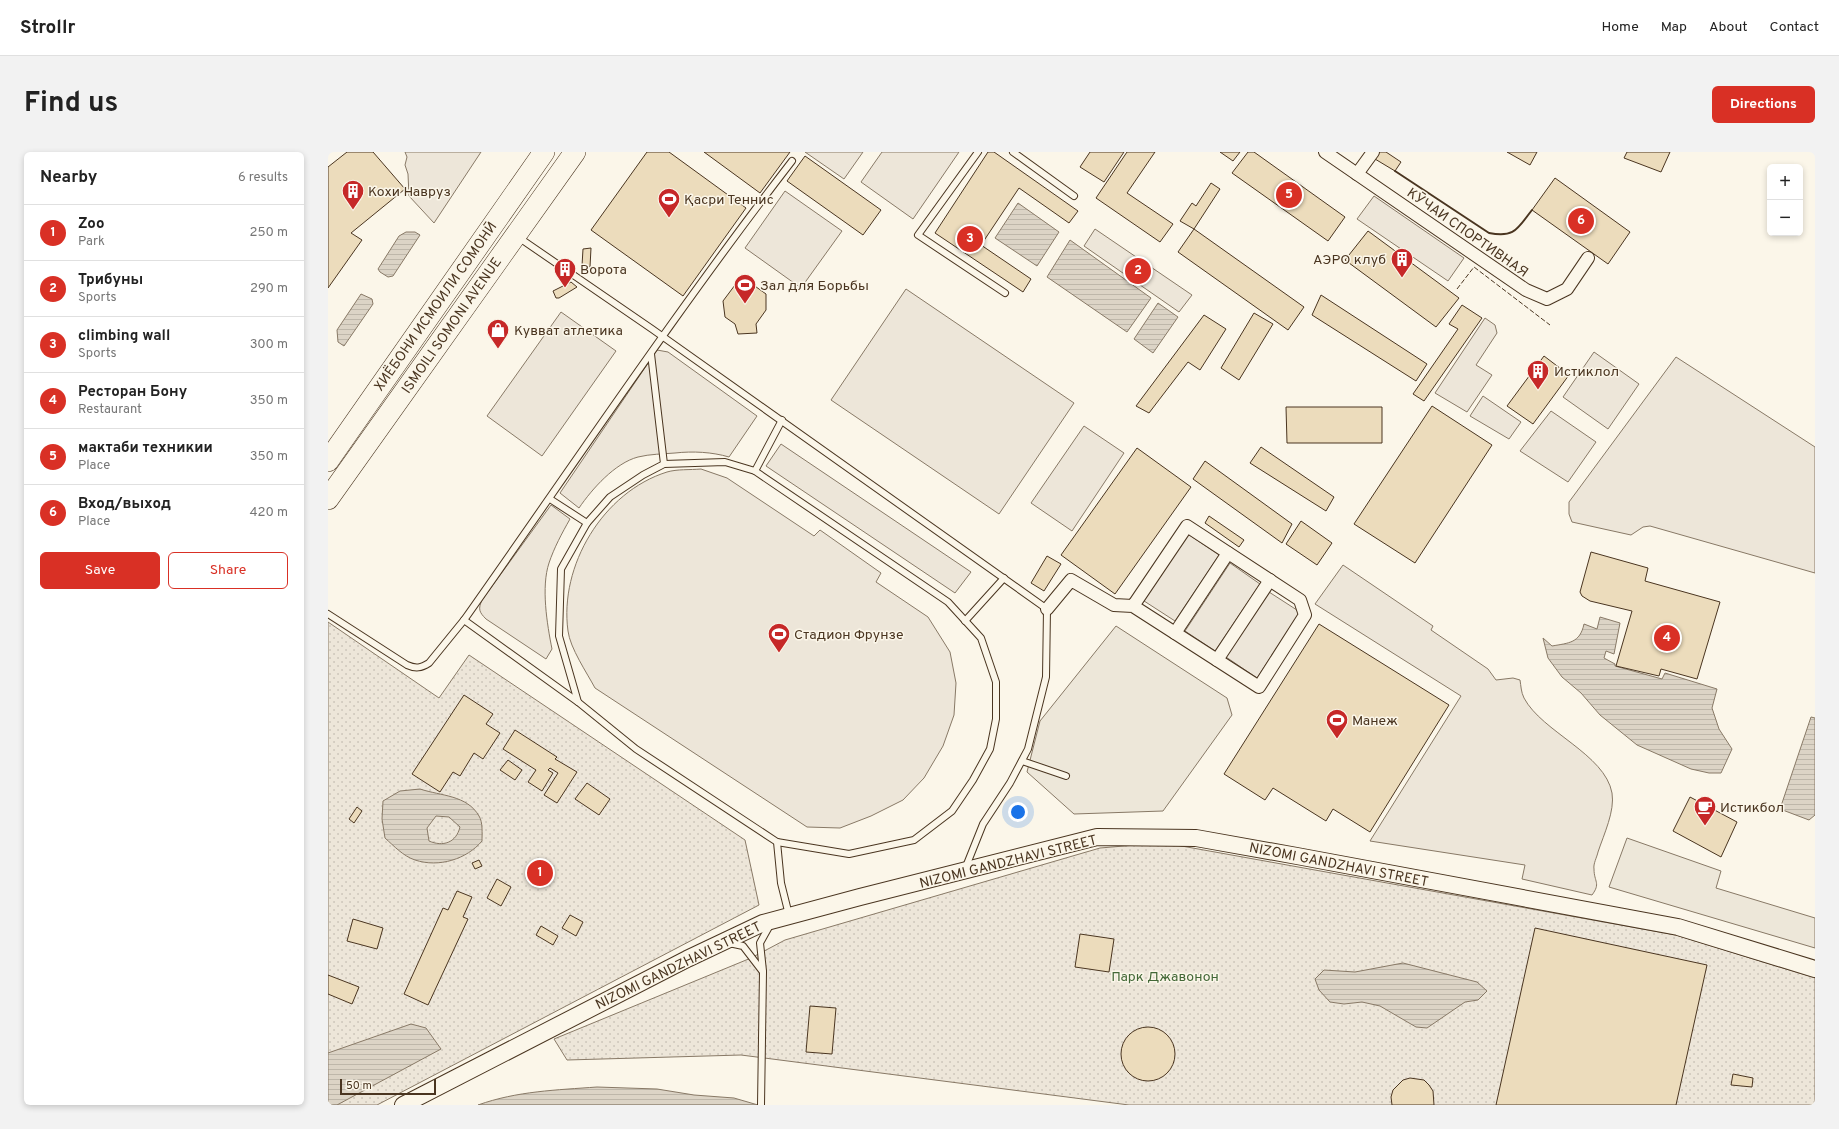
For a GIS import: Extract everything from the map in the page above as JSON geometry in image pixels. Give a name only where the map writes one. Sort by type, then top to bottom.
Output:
[{"type":"highway","name":"ХИЁБОНИ ИСМОИЛИ СОМОНӢ","points":[[328,461],[544,152]]},
{"type":"highway","name":"ISMOILI SOMONI AVENUE","points":[[328,498],[575,152]]},
{"type":"street","name":"КӮЧАИ СПОРТИВНАЯ","points":[[1325,152],[1526,290],[1547,299],[1567,289],[1588,258]]},
{"type":"street","points":[[1357,174],[1373,152]]},
{"type":"street","points":[[1047,609],[1071,580],[1101,599],[1114,605],[1133,606],[1259,687],[1305,615],[1300,600],[1187,526],[1133,606]]},
{"type":"street","points":[[1176,633],[1228,553]]},
{"type":"street","points":[[1217,660],[1270,580]]},
{"type":"street","name":"NIZOMI GANDZHAVI STREET","points":[[403,1105],[686,959],[723,941],[773,920],[1097,837],[1196,838],[1678,927],[1815,969]]},
{"type":"lane","points":[[978,152],[918,235],[1005,294]]},
{"type":"lane","points":[[1013,152],[1074,196]]},
{"type":"lane","points":[[328,614],[400,661],[414,668],[421,668],[429,663],[464,620],[663,336],[754,210],[792,162]]},
{"type":"lane","points":[[515,236],[663,336],[1047,609],[1046,677],[1028,749],[1010,783],[983,824],[965,870]]},
{"type":"lane","points":[[651,354],[664,464]]},
{"type":"lane","points":[[755,471],[782,420]]},
{"type":"lane","points":[[464,620],[578,702],[636,749],[777,842],[849,854],[914,840],[952,812],[973,780],[990,749],[996,719],[996,682],[981,638],[948,602],[755,471],[725,462],[664,464],[643,475],[610,497],[587,524],[561,569],[559,636],[578,702]]},
{"type":"lane","points":[[550,499],[587,524]]},
{"type":"lane","points":[[965,621],[1004,578]]},
{"type":"lane","points":[[1022,761],[1066,776]]},
{"type":"lane","points":[[777,842],[781,883],[789,915]]},
{"type":"lane","points":[[761,1105],[763,1064],[763,972],[760,943],[773,920]]},
{"type":"lane","points":[[723,941],[743,946],[763,972]]},
{"type":"green space","points":[[405,152],[481,152],[434,223],[409,196],[408,174],[405,165],[407,157]]},
{"type":"green space","points":[[805,152],[863,152],[844,179]]},
{"type":"green space","points":[[882,152],[959,152],[913,219],[861,182]]},
{"type":"green space","points":[[785,191],[842,231],[801,288],[745,248]]},
{"type":"green space","points":[[1374,196],[1464,258],[1448,281],[1357,219]]},
{"type":"green space","points":[[1095,229],[1192,295],[1179,312],[1084,246]]},
{"type":"green space","points":[[906,289],[1074,403],[999,514],[831,400]]},
{"type":"green space","points":[[561,312],[616,351],[542,456],[487,416]]},
{"type":"green space","points":[[1485,318],[1495,325],[1497,333],[1476,365],[1492,375],[1467,412],[1435,393]]},
{"type":"green space","points":[[657,350],[668,352],[757,416],[729,457],[709,453],[682,452],[647,455],[629,460],[597,485],[579,508],[560,493]]},
{"type":"green space","points":[[1594,352],[1639,384],[1608,429],[1563,397]]},
{"type":"green space","points":[[1676,357],[1815,447],[1815,573],[1650,526],[1643,527],[1631,535],[1572,522],[1569,514],[1569,502]]},
{"type":"green space","points":[[1483,396],[1521,422],[1509,439],[1470,416]]},
{"type":"green space","points":[[1551,411],[1596,442],[1568,482],[1520,451]]},
{"type":"green space","points":[[1084,426],[1124,453],[1072,531],[1031,503]]},
{"type":"green space","points":[[781,444],[971,572],[955,593],[766,466]]},
{"type":"green space","points":[[701,469],[727,478],[814,536],[820,530],[881,573],[876,582],[928,617],[950,652],[956,683],[954,715],[943,746],[924,778],[903,800],[871,816],[840,828],[807,827],[595,688],[575,653],[568,631],[567,606],[571,582],[578,557],[590,535],[605,514],[623,496],[644,482],[667,472]]},
{"type":"green space","points":[[551,505],[570,519],[553,552],[545,583],[548,628],[552,649],[546,659],[486,619],[481,612],[480,606],[482,600]]},
{"type":"green space","points":[[1185,532],[1219,555],[1175,621],[1141,599]]},
{"type":"green space","points":[[1230,563],[1260,584],[1215,651],[1185,631]]},
{"type":"green space","points":[[1343,565],[1433,626],[1431,630],[1488,669],[1496,680],[1513,678],[1520,680],[1523,696],[1533,710],[1544,722],[1598,766],[1607,779],[1613,800],[1608,822],[1594,865],[1597,885],[1592,895],[1522,879],[1525,865],[1370,841],[1461,696],[1315,604]]},
{"type":"green space","points":[[1269,592],[1300,612],[1257,678],[1226,657]]},
{"type":"green space","points":[[328,622],[439,698],[469,655],[745,840],[759,905],[377,1105],[328,1105]]},
{"type":"green space","name":"Парк Джавонон","points":[[1136,845],[1176,845],[1676,935],[1815,978],[1815,1105],[1129,1105],[741,1055],[567,1060],[554,1039],[751,958],[785,940],[1100,848]]},
{"type":"shaded area","points":[[1018,203],[1059,232],[1037,266],[995,238]]},
{"type":"shaded area","points":[[406,232],[415,232],[420,235],[393,276],[388,277],[378,269],[399,236]]},
{"type":"shaded area","points":[[1070,240],[1151,298],[1127,332],[1047,277]]},
{"type":"shaded area","points":[[361,294],[372,299],[373,304],[344,346],[338,342],[337,330]]},
{"type":"shaded area","points":[[1158,303],[1178,317],[1153,353],[1134,339]]},
{"type":"shaded area","points":[[1600,617],[1620,623],[1614,654],[1606,651],[1604,658],[1615,664],[1615,666],[1662,679],[1665,673],[1717,689],[1712,708],[1719,729],[1732,749],[1721,773],[1709,773],[1691,769],[1637,745],[1600,715],[1581,693],[1562,677],[1548,658],[1543,638],[1552,646],[1569,643],[1577,639],[1584,624],[1597,629]]},
{"type":"shaded area","points":[[1116,626],[1227,698],[1232,715],[1163,811],[1074,814],[1027,772],[1040,721]]},
{"type":"shaded area","points":[[1811,717],[1815,718],[1815,815],[1809,820],[1780,809]]},
{"type":"shaded area","points":[[420,789],[453,797],[468,804],[474,809],[481,821],[482,841],[469,853],[443,862],[424,862],[407,856],[385,838],[382,819],[383,801],[400,791]],"holes":[[[436,816],[449,817],[460,827],[455,837],[448,842],[439,844],[429,841],[427,828]]]},
{"type":"shaded area","points":[[1627,838],[1721,871],[1716,888],[1815,918],[1815,948],[1609,887]]},
{"type":"shaded area","points":[[1403,963],[1477,982],[1487,991],[1478,1000],[1465,1002],[1427,1028],[1416,1027],[1380,1006],[1362,1002],[1344,1004],[1330,1002],[1319,990],[1315,979],[1324,970],[1355,972]]},
{"type":"shaded area","points":[[411,1024],[426,1028],[441,1049],[337,1105],[328,1105],[328,1053]]},
{"type":"shaded area","points":[[597,1087],[657,1089],[694,1095],[734,1098],[758,1105],[478,1105],[493,1100],[522,1094]]},
{"type":"building","name":"Кохи Навруз","points":[[347,152],[373,152],[405,189],[351,233],[362,240],[328,288],[328,167]]},
{"type":"building","name":"Қасри Теннис","points":[[647,152],[669,152],[746,208],[683,296],[591,230]]},
{"type":"building","points":[[704,152],[790,152],[760,193]]},
{"type":"building","points":[[988,152],[994,152],[1078,211],[1069,223],[1019,188],[981,245],[1031,279],[1023,292],[935,233]]},
{"type":"building","points":[[1090,152],[1124,152],[1104,182],[1080,167]]},
{"type":"building","points":[[1127,152],[1155,152],[1127,193],[1173,224],[1160,242],[1096,198]]},
{"type":"building","points":[[1220,152],[1240,152],[1233,161]]},
{"type":"building","points":[[1248,152],[1254,152],[1345,217],[1328,241],[1232,173]]},
{"type":"building","points":[[1379,152],[1386,152],[1401,162],[1395,171],[1375,159]]},
{"type":"building","points":[[1507,152],[1537,152],[1530,165]]},
{"type":"building","points":[[1627,152],[1670,152],[1661,172],[1624,158]]},
{"type":"building","points":[[805,156],[881,210],[863,235],[787,181]]},
{"type":"building","points":[[1555,178],[1630,232],[1608,264],[1532,210]]},
{"type":"building","points":[[1211,183],[1220,189],[1194,229],[1180,221],[1192,203],[1196,206]]},
{"type":"building","points":[[1194,229],[1304,307],[1288,330],[1178,252]]},
{"type":"building","name":"АЭРО клуб","points":[[1368,231],[1459,298],[1436,327],[1345,260]]},
{"type":"building","name":"Ворота","points":[[591,248],[590,267],[582,266],[583,249]]},
{"type":"building","name":"Ворота","points":[[571,282],[577,287],[559,298],[556,298],[553,291]]},
{"type":"building","name":"Зал для Борьбы","points":[[752,284],[766,294],[766,310],[756,324],[757,333],[738,334],[735,324],[725,317],[723,301],[735,285]]},
{"type":"building","points":[[1321,295],[1427,364],[1416,381],[1312,315]]},
{"type":"building","points":[[1462,305],[1482,318],[1424,401],[1413,394],[1458,329],[1449,324]]},
{"type":"building","points":[[1254,313],[1273,324],[1239,380],[1221,368]]},
{"type":"building","points":[[1204,315],[1226,329],[1200,370],[1188,362],[1149,413],[1136,406]]},
{"type":"building","name":"Истиклол","points":[[1544,356],[1569,375],[1533,424],[1507,406]]},
{"type":"building","points":[[1432,406],[1492,445],[1415,563],[1354,524]]},
{"type":"building","points":[[1286,407],[1382,407],[1382,443],[1287,443]]},
{"type":"building","points":[[1261,447],[1334,497],[1326,511],[1250,463]]},
{"type":"building","points":[[1137,448],[1191,487],[1115,594],[1061,555]]},
{"type":"building","points":[[1205,461],[1292,524],[1282,543],[1193,479]]},
{"type":"building","points":[[1209,516],[1244,540],[1239,547],[1205,523]]},
{"type":"building","points":[[1301,521],[1332,543],[1317,565],[1286,544]]},
{"type":"building","points":[[1591,552],[1648,568],[1645,581],[1720,602],[1697,679],[1661,669],[1659,676],[1616,666],[1632,611],[1590,601],[1582,596],[1580,592]]},
{"type":"building","points":[[1047,556],[1061,564],[1044,591],[1031,583]]},
{"type":"building","name":"Манеж","points":[[1319,624],[1449,705],[1370,832],[1333,809],[1326,821],[1273,788],[1265,800],[1224,774]]},
{"type":"building","points":[[464,695],[493,714],[486,724],[500,733],[483,759],[474,753],[460,776],[453,772],[440,792],[412,774]]},
{"type":"building","points":[[515,730],[557,757],[555,759],[577,772],[557,803],[544,795],[558,773],[550,768],[548,770],[553,773],[542,791],[528,782],[536,770],[503,749]]},
{"type":"building","points":[[508,760],[522,770],[515,780],[500,770]]},
{"type":"building","points":[[587,783],[610,799],[599,815],[575,799]]},
{"type":"building","name":"Истикбол","points":[[1690,797],[1737,822],[1721,857],[1673,831]]},
{"type":"building","points":[[357,807],[362,811],[354,823],[349,819]]},
{"type":"building","points":[[479,860],[482,866],[475,869],[472,863]]},
{"type":"building","points":[[497,879],[511,887],[501,906],[487,898]]},
{"type":"building","points":[[457,891],[472,897],[463,917],[468,919],[428,1005],[404,994],[443,908],[448,910]]},
{"type":"building","points":[[570,915],[583,922],[576,936],[562,928]]},
{"type":"building","points":[[353,919],[383,928],[377,949],[347,941]]},
{"type":"building","points":[[541,926],[558,936],[553,945],[536,935]]},
{"type":"building","points":[[1535,928],[1707,965],[1676,1105],[1496,1105]]},
{"type":"building","points":[[1080,934],[1114,939],[1109,972],[1075,967]]},
{"type":"building","points":[[328,975],[359,987],[352,1004],[328,994]]},
{"type":"building","points":[[810,1006],[836,1008],[832,1054],[806,1052]]},
{"type":"building","points":[[1148,1027],[1158,1029],[1167,1035],[1173,1044],[1175,1054],[1173,1064],[1167,1073],[1158,1079],[1148,1081],[1138,1079],[1129,1073],[1123,1064],[1121,1054],[1123,1044],[1129,1035],[1138,1029]]},
{"type":"building","points":[[1733,1074],[1753,1078],[1752,1087],[1731,1085]]},
{"type":"building","points":[[1410,1078],[1424,1080],[1429,1085],[1433,1091],[1434,1105],[1392,1105],[1391,1097],[1393,1090],[1403,1080]]},
{"type":"fence","points":[[1457,289],[1474,267],[1550,325]]},
{"type":"wall","points":[[1395,171],[1489,233],[1510,233],[1519,227],[1532,210]]},
{"type":"place","name":"мактаби техникии","points":[[1289,195]]},
{"type":"place","name":"Кохи Навруз","points":[[353,210]]},
{"type":"place","name":"Қасри Теннис","points":[[669,218]]},
{"type":"place","name":"Вход/выход","points":[[1581,221]]},
{"type":"place","name":"climbing wall","points":[[970,239]]},
{"type":"place","name":"Трибуны","points":[[1138,271]]},
{"type":"place","name":"АЭРО клуб","points":[[1402,278]]},
{"type":"place","name":"Ворота","points":[[565,288]]},
{"type":"place","name":"Зал для Борьбы","points":[[745,304]]},
{"type":"place","name":"Кувват атлетика","points":[[498,350]]},
{"type":"place","name":"Истиклол","points":[[1538,390]]},
{"type":"place","name":"Ресторан Бону","points":[[1667,638]]},
{"type":"place","name":"Стадион Фрунзе","points":[[779,654]]},
{"type":"place","name":"Манеж","points":[[1337,740]]},
{"type":"place","name":"Истикбол","points":[[1705,826]]},
{"type":"place","name":"Zoo","points":[[540,873]]}]
